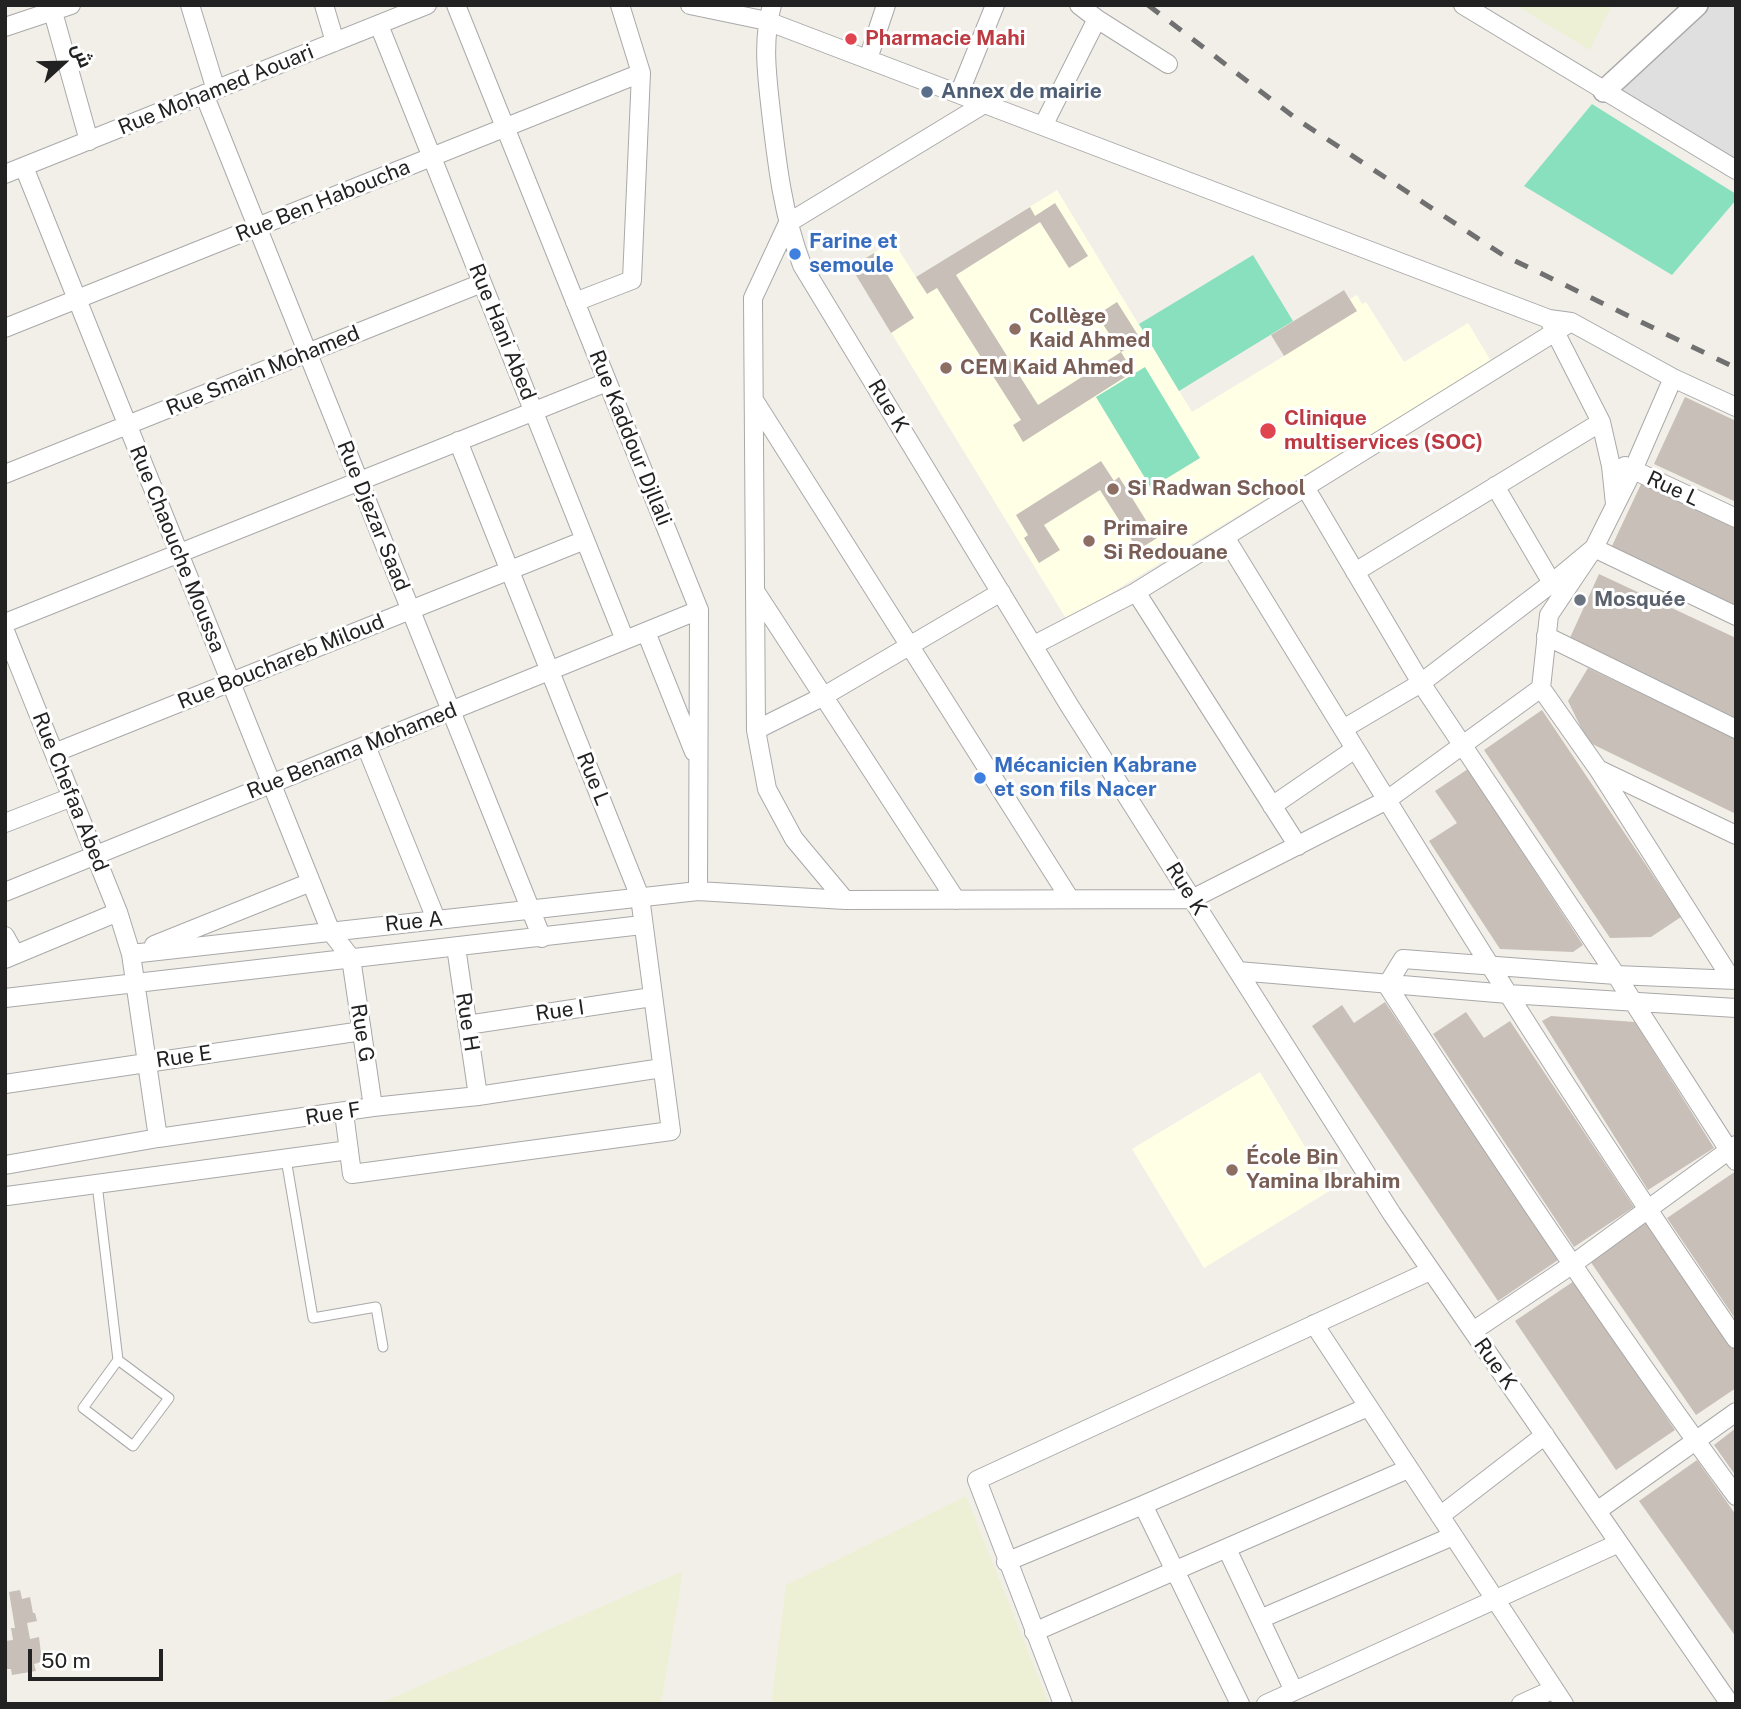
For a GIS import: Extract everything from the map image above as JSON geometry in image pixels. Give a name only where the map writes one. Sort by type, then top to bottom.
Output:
[{"type":"street","points":[[5,27],[52,8],[71,5]]},
{"type":"street","name":"Rue Djezar Saad","points":[[190,5],[210,92],[257,227],[542,937]]},
{"type":"street","points":[[324,5],[335,42]]},
{"type":"street","name":"Rue Mohamed Aouari","points":[[5,174],[427,5]]},
{"type":"street","name":"Rue Kaddour Djllali","points":[[456,5],[699,610],[698,891]]},
{"type":"street","points":[[575,302],[632,281],[641,73],[620,5]]},
{"type":"street","points":[[690,5],[770,13],[868,60],[1558,324],[1736,407]]},
{"type":"street","points":[[868,60],[886,5]]},
{"type":"street","points":[[959,94],[995,5]]},
{"type":"street","points":[[1079,5],[1168,64]]},
{"type":"street","points":[[1463,5],[1736,170]]},
{"type":"street","points":[[1604,92],[1697,5]]},
{"type":"street","points":[[52,8],[89,141]]},
{"type":"street","name":"Rue K","points":[[770,13],[767,73],[777,168],[789,223],[802,265],[1001,593],[1192,899],[1430,1271],[1730,1704]]},
{"type":"street","points":[[1043,126],[1097,19]]},
{"type":"street","name":"Rue Hani Abed","points":[[379,25],[625,640]]},
{"type":"street","name":"Rue Ben Haboucha","points":[[5,328],[641,73]]},
{"type":"street","points":[[845,900],[794,839],[767,789],[756,730],[753,298],[789,223],[984,104]]},
{"type":"street","name":"Rue Chaouche Moussa","points":[[24,167],[331,932],[351,958]]},
{"type":"street","name":"Rue Smain Mohamed","points":[[5,474],[482,283]]},
{"type":"street","points":[[1558,324],[1601,422],[1610,459],[1615,506]]},
{"type":"street","points":[[1034,645],[1136,592],[1558,324]]},
{"type":"street","points":[[1673,378],[1633,470],[1594,548],[1549,615],[1541,688],[1598,768],[1734,980]]},
{"type":"street","points":[[5,623],[607,382]]},
{"type":"street","points":[[754,400],[1070,899]]},
{"type":"street","points":[[1355,572],[1601,422]]},
{"type":"street","name":"Rue L","points":[[349,1150],[352,1174],[670,1131],[640,897],[458,441]]},
{"type":"street","name":"Rue L","points":[[1610,459],[1736,518]]},
{"type":"street","points":[[1495,486],[1552,583]]},
{"type":"street","points":[[1305,487],[1421,683],[1733,1152],[1646,1209],[1573,1264],[1473,1331]]},
{"type":"street","points":[[1225,537],[1490,966],[1646,1209],[1736,1339]]},
{"type":"street","name":"Rue Bouchareb Miloud","points":[[54,753],[585,540]]},
{"type":"street","points":[[1343,729],[1421,683],[1594,548]]},
{"type":"street","points":[[1594,548],[1736,617]]},
{"type":"street","points":[[755,591],[956,900]]},
{"type":"street","points":[[1136,592],[1298,846]]},
{"type":"street","points":[[756,730],[824,696],[1001,593]]},
{"type":"street","name":"Rue Benama Mohamed","points":[[5,892],[699,610]]},
{"type":"street","name":"Rue Chefaa Abed","points":[[5,631],[118,912],[131,954],[158,1138]]},
{"type":"street","points":[[646,632],[700,766]]},
{"type":"street","points":[[1546,636],[1736,729]]},
{"type":"street","points":[[1192,899],[1387,800],[1541,688]]},
{"type":"street","name":"Rue H","points":[[366,746],[450,947],[467,1025],[478,1096]]},
{"type":"street","points":[[1272,806],[1355,749]]},
{"type":"street","points":[[1598,768],[1736,835]]},
{"type":"street","points":[[5,823],[72,797]]},
{"type":"street","points":[[131,954],[311,882]]},
{"type":"street","name":"Rue A","points":[[131,954],[698,891],[845,900],[1192,899]]},
{"type":"street","points":[[5,936],[10,957],[118,912]]},
{"type":"street","points":[[5,998],[642,925]]},
{"type":"street","name":"Rue G","points":[[351,958],[373,1107]]},
{"type":"street","points":[[1387,985],[1403,959],[1616,975],[1734,980]]},
{"type":"street","points":[[1238,971],[1508,994],[1736,1008]]},
{"type":"street","points":[[1387,985],[1492,1146],[1736,1496]]},
{"type":"street","name":"Rue I","points":[[467,1025],[652,997]]},
{"type":"street","name":"Rue E","points":[[5,1084],[362,1031]]},
{"type":"street","name":"Rue F","points":[[5,1166],[158,1138],[373,1107],[478,1096],[662,1068]]},
{"type":"street","points":[[7,1196],[349,1150],[344,1113]]},
{"type":"street","points":[[1063,1704],[976,1480],[1430,1271]]},
{"type":"street","points":[[1314,1324],[1559,1696],[1521,1704]]},
{"type":"street","points":[[1006,1562],[1143,1506],[1368,1407]]},
{"type":"street","points":[[1597,1511],[1736,1412]]},
{"type":"street","points":[[1440,1516],[1545,1435]]},
{"type":"street","points":[[1034,1632],[1408,1468]]},
{"type":"street","points":[[1143,1506],[1240,1704]]},
{"type":"street","points":[[1260,1619],[1453,1536]]},
{"type":"street","points":[[1266,1704],[1619,1543]]},
{"type":"street","points":[[1227,1549],[1294,1691]]},
{"type":"lane","points":[[286,1158],[313,1318],[376,1307],[383,1347]]},
{"type":"lane","points":[[97,1184],[118,1360],[83,1408],[133,1446],[169,1398],[118,1360]]},
{"type":"shaded area","points":[[1515,5],[1612,5],[1590,50]]},
{"type":"shaded area","points":[[1697,5],[1736,5],[1736,170],[1604,92]]},
{"type":"shaded area","points":[[1057,190],[1192,412],[1284,356],[1271,335],[1344,290],[1350,299],[1357,295],[1362,304],[1366,302],[1404,362],[1468,323],[1491,361],[1067,620],[851,267],[893,241],[916,277]]},
{"type":"shaded area","name":"École Bin Yamina Ibrahim","points":[[1260,1072],[1331,1190],[1204,1268],[1132,1149]]},
{"type":"shaded area","points":[[966,1496],[1049,1704],[771,1704],[786,1585]]},
{"type":"shaded area","points":[[683,1571],[661,1704],[378,1704]]},
{"type":"green space","points":[[1592,104],[1736,194],[1736,200],[1672,275],[1524,186]]},
{"type":"green space","points":[[1253,255],[1293,321],[1179,391],[1139,324]]},
{"type":"green space","points":[[1145,367],[1200,458],[1151,488],[1096,397]]},
{"type":"building","points":[[1055,203],[1088,256],[1069,268],[1040,222],[956,275],[1038,405],[1121,352],[1133,372],[1023,442],[1013,425],[1021,420],[937,288],[927,294],[916,277],[1030,207],[1035,216]]},
{"type":"building","points":[[874,253],[914,318],[891,333],[851,267]]},
{"type":"building","points":[[1344,290],[1357,311],[1284,356],[1271,335]]},
{"type":"building","points":[[1117,302],[1141,340],[1121,352],[1097,315]]},
{"type":"building","points":[[1685,397],[1736,421],[1736,502],[1654,464]]},
{"type":"building","points":[[1101,461],[1114,481],[1119,477],[1157,538],[1138,550],[1100,490],[1044,525],[1060,550],[1039,563],[1024,538],[1028,535],[1016,515]]},
{"type":"building","points":[[1642,482],[1736,526],[1736,607],[1611,548]]},
{"type":"building","points":[[1599,574],[1736,638],[1736,718],[1569,640]]},
{"type":"building","points":[[1588,668],[1736,739],[1736,814],[1588,742],[1568,701]]},
{"type":"building","points":[[1542,710],[1681,917],[1651,937],[1610,938],[1484,750]]},
{"type":"building","points":[[1468,769],[1583,945],[1573,952],[1500,949],[1429,841],[1457,823],[1435,791]]},
{"type":"building","points":[[1385,1002],[1558,1260],[1498,1301],[1312,1026],[1342,1005],[1354,1023]]},
{"type":"building","points":[[1466,1012],[1484,1038],[1510,1021],[1634,1207],[1574,1247],[1433,1034]]},
{"type":"building","points":[[1551,1016],[1635,1022],[1714,1148],[1648,1190],[1542,1021]]},
{"type":"building","points":[[1736,1171],[1736,1320],[1667,1218]]},
{"type":"building","points":[[1648,1221],[1736,1349],[1736,1388],[1696,1415],[1590,1261]]},
{"type":"building","points":[[1574,1281],[1675,1430],[1616,1470],[1515,1321]]},
{"type":"building","points":[[1736,1428],[1736,1476],[1714,1445]]},
{"type":"building","points":[[1697,1460],[1736,1515],[1736,1637],[1639,1501]]},
{"type":"building","points":[[20,1590],[22,1599],[30,1597],[35,1613],[37,1621],[27,1623],[30,1639],[39,1637],[42,1662],[34,1664],[36,1671],[12,1675],[11,1669],[5,1669],[5,1641],[13,1640],[11,1628],[15,1628],[9,1592]]},
{"type":"railway","points":[[1148,5],[1298,120],[1503,255],[1736,368]]},
{"type":"place","name":"Pharmacie Mahi","points":[[851,39]]},
{"type":"place","name":"Annex de mairie","points":[[927,92]]},
{"type":"place","name":"Farine et semoule","points":[[795,254]]},
{"type":"place","name":"Collège Kaid Ahmed","points":[[1015,329]]},
{"type":"place","name":"CEM Kaid Ahmed","points":[[946,368]]},
{"type":"place","name":"Clinique multiservices (SOC)","points":[[1268,431]]},
{"type":"place","name":"Si Radwan School","points":[[1113,489]]},
{"type":"place","name":"Primaire Si Redouane","points":[[1089,541]]},
{"type":"place","name":"Mosquée","points":[[1580,600]]},
{"type":"place","name":"Mécanicien Kabrane et son fils Nacer","points":[[980,778]]},
{"type":"place","name":"École Bin Yamina Ibrahim","points":[[1232,1170]]}]
